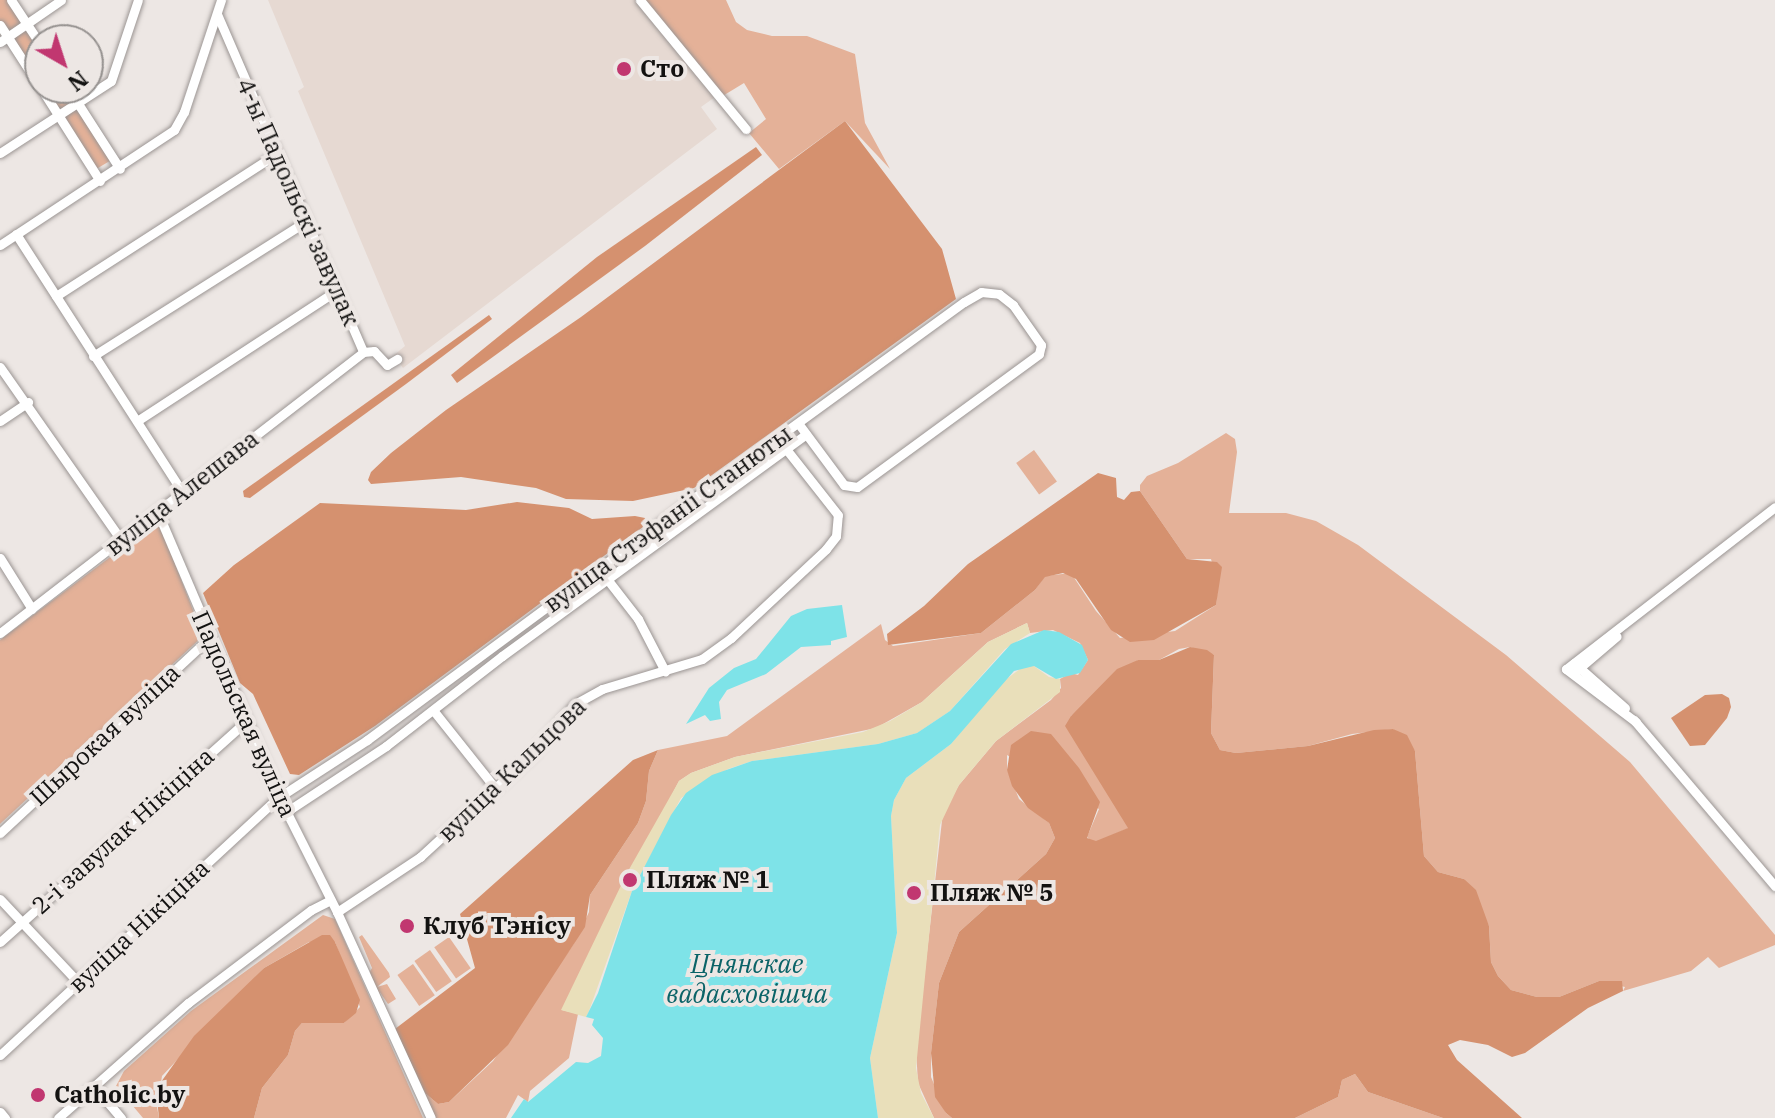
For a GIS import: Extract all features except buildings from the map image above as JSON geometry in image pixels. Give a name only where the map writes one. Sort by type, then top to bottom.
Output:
[{"type":"street","points":[[11,0],[27,24]]},
{"type":"street","points":[[29,24],[61,0]]},
{"type":"street","points":[[104,84],[113,78],[138,0]]},
{"type":"street","points":[[0,245],[165,139],[180,122],[221,0]]},
{"type":"street","points":[[640,0],[746,129]]},
{"type":"street","name":"4-ы Падольскі завулак","points":[[217,14],[363,352],[374,351],[387,365],[397,359]]},
{"type":"street","points":[[0,25],[4,39],[24,66]]},
{"type":"street","points":[[4,39],[24,27]]},
{"type":"street","points":[[50,104],[100,181]]},
{"type":"street","points":[[0,153],[76,104]]},
{"type":"street","points":[[79,104],[120,169]]},
{"type":"street","points":[[56,296],[276,154]]},
{"type":"street","points":[[93,356],[305,222]]},
{"type":"street","points":[[16,234],[183,493]]},
{"type":"street","points":[[137,421],[336,291]]},
{"type":"street","name":"вуліца Стэфаніі Станюты","points":[[279,797],[367,740],[798,423],[981,292],[999,294],[1013,305],[1039,340],[1039,354],[857,487],[844,485],[798,423]]},
{"type":"street","name":"вуліца Алешава","points":[[0,633],[363,352]]},
{"type":"street","points":[[0,367],[28,402],[121,540]]},
{"type":"street","points":[[0,421],[28,402]]},
{"type":"street","points":[[286,812],[386,746],[806,434]]},
{"type":"street","name":"вуліца Кальцова","points":[[337,912],[420,857],[531,755],[575,704],[602,689],[702,659],[718,649],[836,536],[839,522],[835,509],[786,449]]},
{"type":"street","points":[[1775,507],[1573,669],[1609,692],[1775,886]]},
{"type":"street","name":"Падольская вуліца","points":[[158,513],[279,797],[337,912],[431,1118]]},
{"type":"street","points":[[0,558],[32,609]]},
{"type":"street","points":[[607,579],[638,619],[665,671]]},
{"type":"street","name":"Шырокая вуліца","points":[[0,833],[210,637]]},
{"type":"street","points":[[433,710],[495,788]]},
{"type":"street","name":"2-і завулак Нікіціна","points":[[0,942],[246,721]]},
{"type":"street","name":"вуліца Нікіціна","points":[[0,1055],[279,797]]},
{"type":"street","points":[[0,899],[78,982]]},
{"type":"street","points":[[58,1118],[188,1003],[311,910],[331,900]]},
{"type":"street","points":[[94,1086],[117,1114],[105,1118]]},
{"type":"street","points":[[0,1112],[5,1118]]},
{"type":"shaded area","points":[[0,0],[11,0],[27,24],[24,24],[24,62],[0,25]]},
{"type":"shaded area","points":[[268,0],[635,0],[715,97],[701,107],[717,129],[403,368],[394,355],[405,346],[298,91],[304,87]]},
{"type":"shaded area","points":[[645,0],[726,0],[736,22],[747,30],[772,36],[807,36],[855,54],[865,123],[890,169],[845,121],[779,169],[749,133],[766,119],[744,83],[721,97]]},
{"type":"shaded area","points":[[51,104],[78,104],[113,159],[93,171]]},
{"type":"shaded area","points":[[845,121],[942,249],[956,299],[694,488],[633,501],[566,499],[536,488],[461,477],[371,484],[368,480],[371,472],[446,410],[581,317]]},
{"type":"shaded area","points":[[756,147],[762,155],[645,246],[457,383],[451,375],[597,257]]},
{"type":"shaded area","points":[[489,315],[492,319],[406,384],[250,498],[244,497],[243,491]]},
{"type":"shaded area","points":[[1226,433],[1235,439],[1237,452],[1229,513],[1286,513],[1316,521],[1358,545],[1506,655],[1630,762],[1775,935],[1775,945],[1719,968],[1708,957],[1691,971],[1623,991],[1625,987],[1599,981],[1559,997],[1537,997],[1511,990],[1498,976],[1491,962],[1489,926],[1464,879],[1438,872],[1424,856],[1415,751],[1393,729],[1352,734],[1308,746],[1236,753],[1220,750],[1211,733],[1214,655],[1190,647],[1179,649],[1159,660],[1138,660],[1071,716],[1129,828],[1096,842],[1090,840],[1087,837],[1099,809],[1007,755],[1007,769],[1019,799],[1049,823],[1055,838],[1046,854],[959,932],[939,983],[931,1053],[931,1077],[946,1113],[952,1118],[934,1118],[918,1083],[916,1049],[943,812],[959,785],[996,741],[1051,700],[1061,688],[1060,679],[1071,673],[1078,675],[1088,660],[1080,643],[1053,630],[1030,633],[1027,623],[988,642],[922,702],[876,728],[735,757],[691,773],[679,781],[562,1010],[578,1014],[569,1058],[530,1091],[528,1102],[518,1095],[506,1118],[434,1118],[425,1093],[438,1104],[449,1102],[493,1061],[573,945],[589,912],[590,895],[638,823],[646,801],[649,771],[658,750],[727,736],[881,624],[885,640],[893,646],[981,633],[1035,590],[1045,576],[1071,573],[1096,611],[1120,638],[1175,631],[1216,605],[1218,586],[1211,559],[1187,559],[1140,491],[1140,485],[1147,476],[1178,463]]},
{"type":"shaded area","points":[[1034,450],[1057,482],[1039,494],[1016,463]]},
{"type":"shaded area","points":[[1098,473],[1116,478],[1117,497],[1124,500],[1131,492],[1140,491],[1187,559],[1217,562],[1222,567],[1216,605],[1154,640],[1130,642],[1111,630],[1076,579],[1063,573],[1045,577],[1035,590],[981,633],[888,645],[887,634],[924,606],[968,564]]},
{"type":"shaded area","points":[[517,502],[569,508],[592,519],[635,516],[645,518],[647,524],[375,726],[299,775],[290,774],[253,694],[240,683],[203,593],[234,565],[320,503],[466,510]]},
{"type":"shaded area","points":[[154,524],[160,525],[203,636],[0,824],[0,640]]},
{"type":"shaded area","points":[[1190,647],[1207,650],[1214,655],[1211,733],[1220,750],[1236,753],[1308,746],[1374,730],[1393,729],[1407,735],[1415,751],[1424,856],[1438,872],[1464,879],[1476,890],[1489,926],[1491,962],[1498,976],[1511,990],[1537,997],[1559,997],[1599,981],[1622,981],[1623,991],[1588,1008],[1525,1053],[1512,1057],[1488,1045],[1460,1040],[1448,1045],[1457,1060],[1522,1118],[1443,1118],[1368,1092],[1355,1074],[1342,1080],[1338,1097],[1295,1118],[952,1118],[946,1113],[935,1097],[931,1053],[939,983],[959,932],[1046,854],[1055,838],[1049,823],[1028,808],[1012,786],[1007,770],[1011,745],[1031,731],[1051,734],[1079,768],[1100,802],[1087,838],[1096,841],[1128,828],[1065,726],[1117,669],[1138,660],[1159,660]]},
{"type":"shaded area","points":[[1722,694],[1729,698],[1731,707],[1727,718],[1705,745],[1690,746],[1671,718],[1705,695]]},
{"type":"shaded area","points":[[658,750],[649,771],[646,801],[638,823],[590,895],[585,927],[508,1045],[449,1102],[438,1104],[425,1093],[395,1029],[475,968],[460,914],[633,760]]},
{"type":"shaded area","points":[[323,915],[335,919],[423,1118],[254,1118],[262,1088],[288,1055],[295,1031],[302,1023],[344,1023],[360,1007],[335,942],[309,942],[264,968],[162,1076],[157,1107],[159,1118],[143,1118],[116,1086],[124,1071],[191,1011]]},
{"type":"shaded area","points":[[322,935],[330,935],[335,942],[360,1000],[356,1013],[344,1023],[302,1023],[295,1031],[288,1055],[262,1088],[254,1118],[159,1118],[156,1089],[194,1036],[264,968]]},
{"type":"shaded area","points":[[362,935],[389,973],[390,977],[377,987],[387,984],[396,999],[388,1004],[379,991],[395,1029],[369,973],[372,968],[359,937]]},
{"type":"shaded area","points":[[449,937],[471,968],[456,978],[434,947]]},
{"type":"shaded area","points":[[430,950],[452,981],[436,992],[414,961]]},
{"type":"shaded area","points":[[413,964],[435,995],[419,1006],[397,975]]},
{"type":"shaded area","points":[[1355,1074],[1368,1092],[1443,1118],[1295,1118],[1338,1097],[1342,1080]]},
{"type":"sand","points":[[1027,623],[1030,633],[1005,649],[950,711],[917,733],[878,744],[752,761],[728,769],[681,798],[632,891],[586,1017],[561,1010],[627,873],[679,781],[691,773],[735,757],[863,732],[890,721],[922,702],[988,642]]},
{"type":"sand","name":"Пляж № 5","points":[[1024,666],[1034,666],[1049,677],[1060,679],[1060,692],[996,741],[959,785],[940,825],[916,1068],[921,1093],[934,1118],[878,1118],[870,1058],[897,933],[891,816],[894,800],[906,778],[951,744],[1001,683]]},
{"type":"water","points":[[842,605],[847,637],[831,641],[831,645],[801,647],[766,674],[727,690],[719,702],[721,719],[710,721],[705,715],[686,724],[709,688],[734,668],[756,659],[791,616],[807,609]]},
{"type":"water","name":"Цнянскае вадасховішча","points":[[1044,630],[1059,632],[1082,645],[1088,660],[1080,673],[1056,679],[1034,666],[1014,671],[951,744],[906,778],[894,800],[891,816],[897,933],[870,1058],[878,1118],[511,1118],[524,1099],[528,1102],[576,1062],[588,1063],[601,1056],[603,1038],[592,1025],[594,1019],[586,1017],[598,993],[632,891],[671,815],[686,793],[712,775],[752,761],[878,744],[917,733],[950,711],[1011,644]]},
{"type":"place","name":"Сто","points":[[624,69]]},
{"type":"place","name":"Пляж № 1","points":[[630,880]]},
{"type":"place","name":"Пляж № 5","points":[[914,893]]},
{"type":"place","name":"Клуб Тэнісу","points":[[407,926]]},
{"type":"place","name":"Catholic.by","points":[[38,1095]]}]
